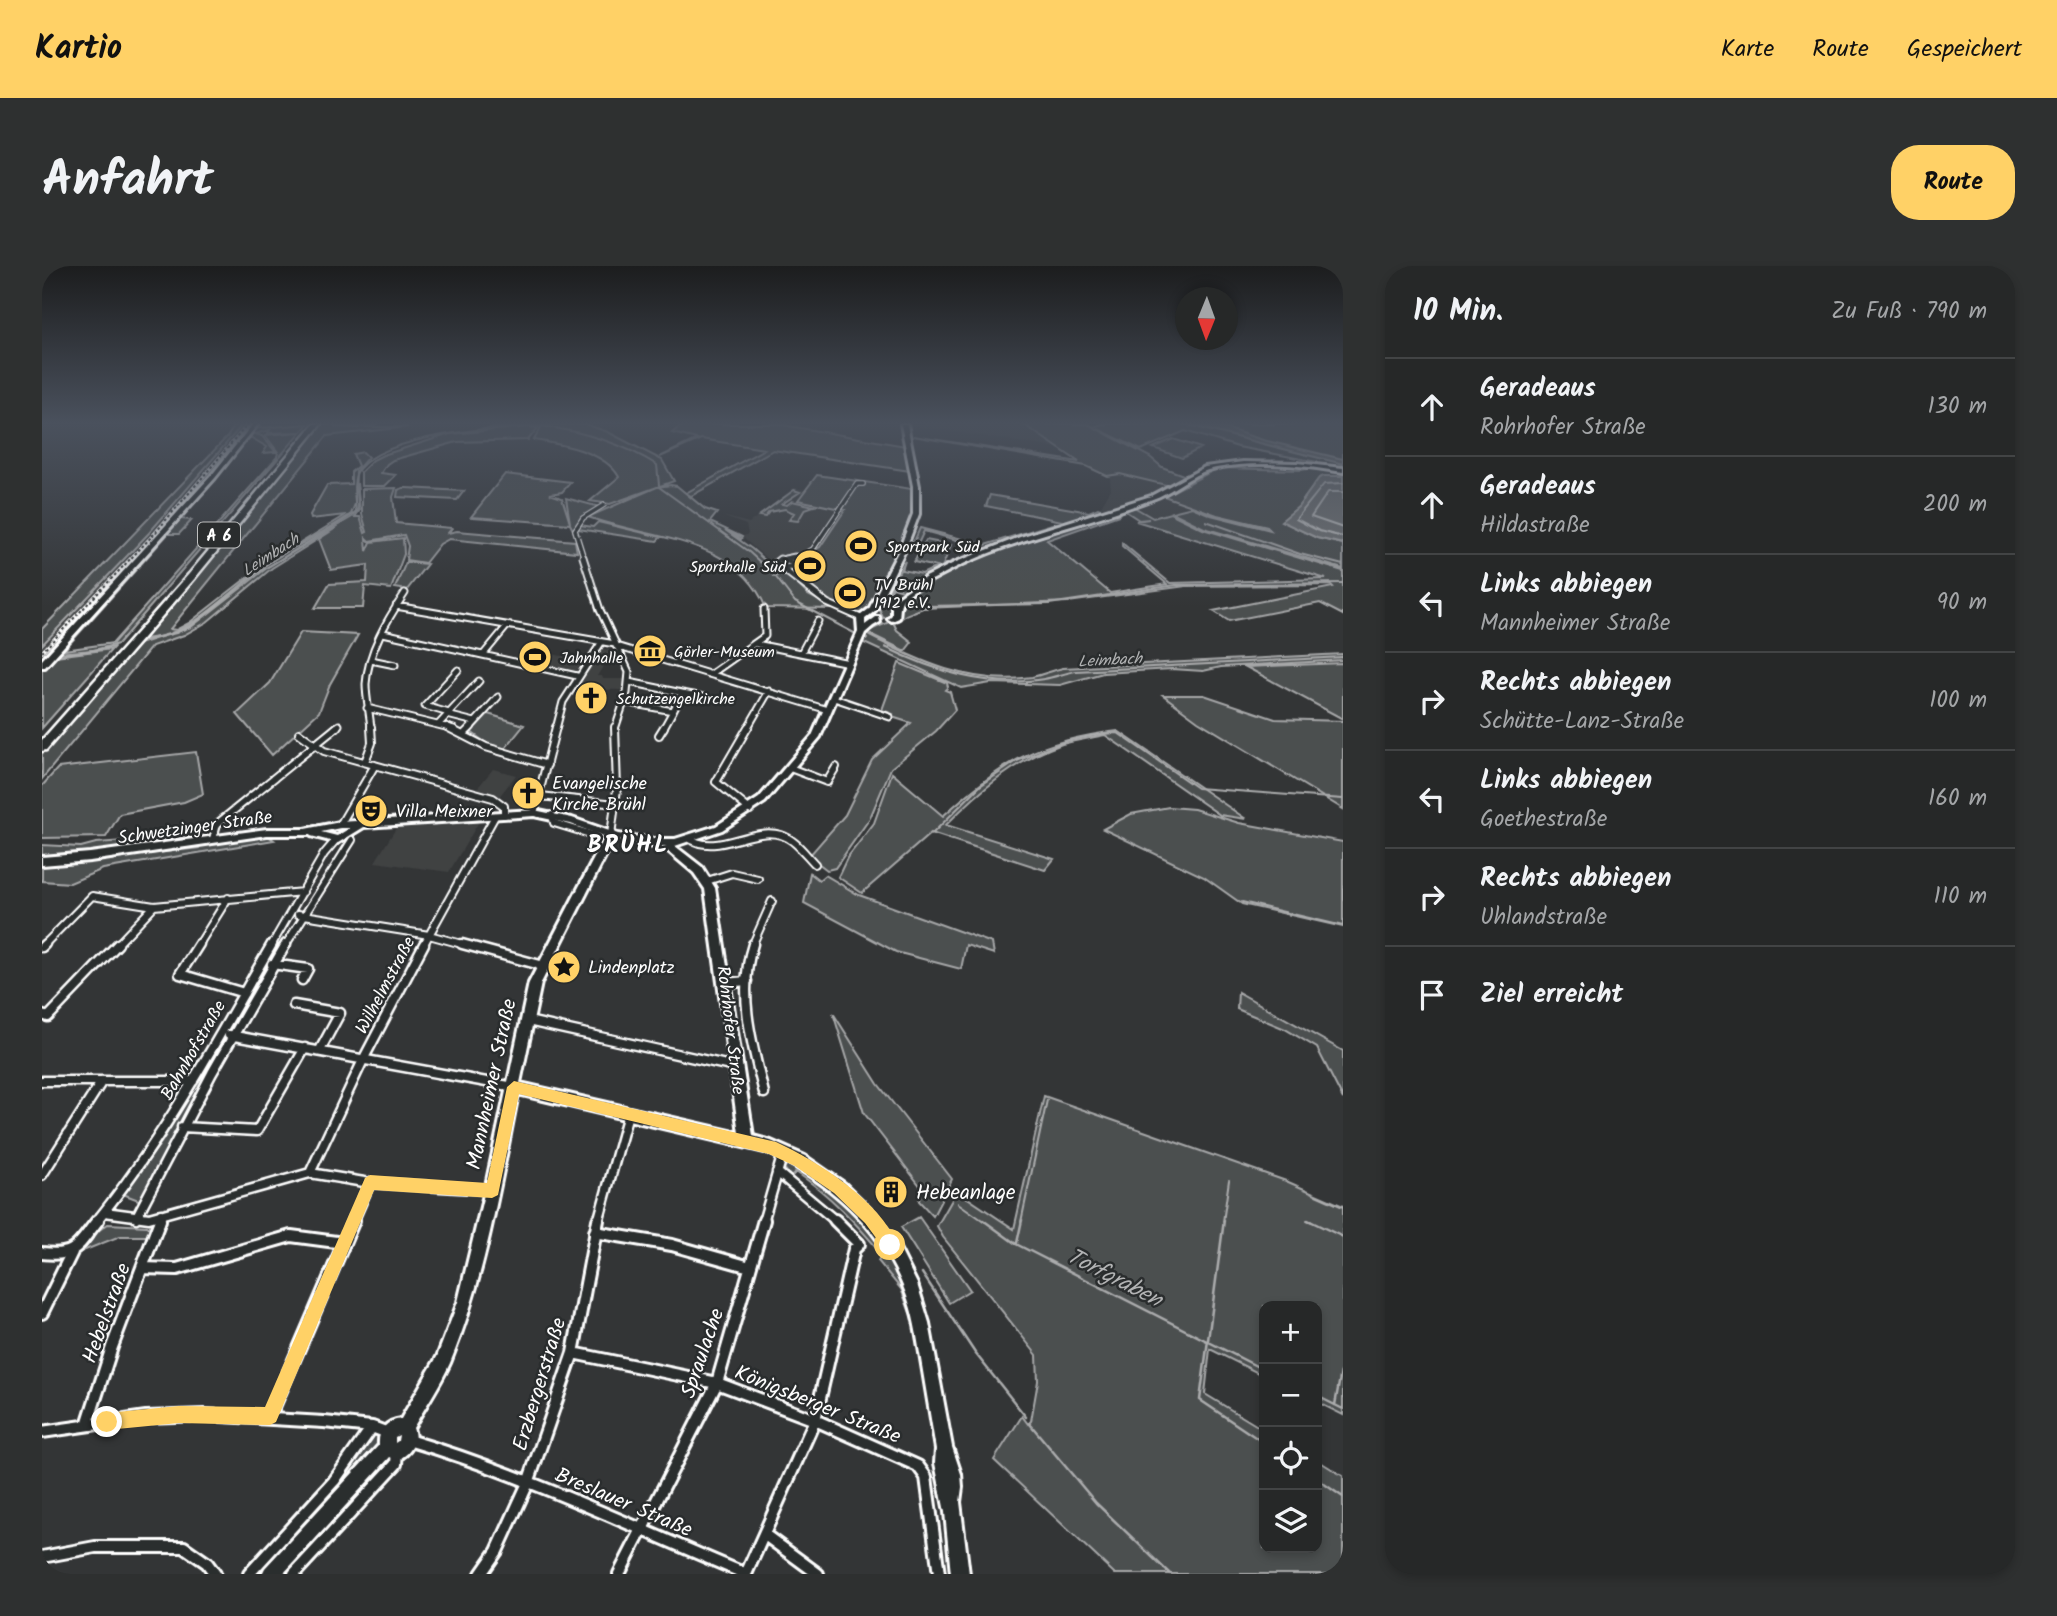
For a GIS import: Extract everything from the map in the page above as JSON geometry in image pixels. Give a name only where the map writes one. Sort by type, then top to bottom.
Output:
[{"type":"highway","name":"A 6","points":[[42,734],[184,576],[261,485]]},
{"type":"highway","name":"A 6","points":[[42,747],[201,566],[268,485]]},
{"type":"main road","points":[[42,665],[206,485]]},
{"type":"main road","points":[[339,833],[366,824],[534,813],[611,835],[669,843],[719,828],[750,810],[762,800],[816,737],[913,524],[917,509],[916,485]]},
{"type":"main road","points":[[870,618],[892,619],[896,616],[896,606],[900,598],[953,566],[986,552],[1151,498],[1176,485]]},
{"type":"main road","name":"Schwetzinger Straße","points":[[42,860],[90,857],[267,832],[339,833]]},
{"type":"main road","name":"Mannheimer Straße","points":[[271,1574],[397,1440],[426,1394],[457,1328],[492,1190],[535,984],[611,835]]},
{"type":"main road","points":[[669,843],[671,848],[708,881]]},
{"type":"main road","name":"Rohrhofer Straße","points":[[708,881],[747,1142]]},
{"type":"main road","points":[[514,1087],[747,1142],[783,1153],[821,1173],[847,1195],[890,1245],[909,1283],[922,1323],[944,1449],[942,1461],[946,1486],[952,1501],[960,1574]]},
{"type":"street","points":[[858,485],[810,551],[775,563],[812,594],[851,615],[870,618]]},
{"type":"street","points":[[604,505],[583,518],[575,532],[597,604],[628,668],[629,682],[614,731],[616,804],[611,835]]},
{"type":"street","points":[[782,568],[794,564],[785,559]]},
{"type":"street","points":[[365,762],[371,747],[365,689],[372,660],[383,633],[405,593]]},
{"type":"street","points":[[396,606],[616,645],[828,710]]},
{"type":"street","points":[[711,674],[765,636],[764,609]]},
{"type":"street","points":[[801,653],[818,621]]},
{"type":"street","points":[[483,655],[507,626]]},
{"type":"street","points":[[383,633],[577,676]]},
{"type":"street","points":[[534,813],[563,702],[577,676],[601,643]]},
{"type":"street","points":[[756,643],[849,663]]},
{"type":"street","points":[[372,660],[395,664]]},
{"type":"street","points":[[458,670],[425,706],[475,722]]},
{"type":"street","points":[[438,724],[479,681]]},
{"type":"street","points":[[629,682],[645,683],[704,697]]},
{"type":"street","points":[[750,810],[716,782],[769,691]]},
{"type":"street","points":[[659,735],[682,693]]},
{"type":"street","points":[[465,733],[498,696]]},
{"type":"street","points":[[834,698],[890,717]]},
{"type":"street","points":[[624,702],[673,711]]},
{"type":"street","points":[[367,708],[438,724],[465,733],[486,747],[547,765]]},
{"type":"street","points":[[213,839],[217,824],[339,724]]},
{"type":"street","points":[[299,733],[313,746],[494,799],[504,806],[499,816]]},
{"type":"street","points":[[339,833],[375,765]]},
{"type":"street","points":[[790,768],[827,782],[836,767]]},
{"type":"street","points":[[540,796],[616,804]]},
{"type":"street","name":"Wilhelmstraße","points":[[310,1173],[365,1058],[429,935],[499,816]]},
{"type":"street","points":[[552,816],[554,823],[593,835]]},
{"type":"street","name":"Bahnhofstraße","points":[[42,1313],[72,1252],[150,1152],[324,854],[339,833]]},
{"type":"street","name":"Bahnhofstraße","points":[[136,1218],[182,1127],[302,915],[339,833]]},
{"type":"street","points":[[688,838],[694,844],[726,843],[776,834],[786,838],[815,864]]},
{"type":"street","points":[[708,881],[732,873],[758,879]]},
{"type":"street","points":[[42,947],[92,895],[154,906],[303,892]]},
{"type":"street","points":[[228,898],[180,974],[244,993]]},
{"type":"street","points":[[764,1093],[751,1037],[747,981],[751,947],[772,901]]},
{"type":"street","points":[[42,1015],[48,1017],[154,906]]},
{"type":"street","points":[[290,913],[429,935],[544,966]]},
{"type":"street","points":[[272,964],[308,969],[302,980]]},
{"type":"street","points":[[725,983],[747,981]]},
{"type":"street","points":[[294,1005],[340,1013],[320,1050]]},
{"type":"street","points":[[528,1021],[735,1067]]},
{"type":"street","points":[[221,1034],[514,1087]]},
{"type":"street","points":[[182,1127],[257,1131],[305,1048]]},
{"type":"street","points":[[42,1081],[193,1081]]},
{"type":"street","points":[[42,1175],[102,1081]]},
{"type":"street","name":"Erzbergerstraße","points":[[481,1574],[497,1551],[528,1483],[573,1353],[595,1232],[628,1114]]},
{"type":"street","points":[[746,1574],[815,1420],[854,1249],[859,1244],[822,1206],[778,1172],[783,1153]]},
{"type":"street","name":"Spraulache","points":[[619,1574],[716,1383],[778,1172]]},
{"type":"street","points":[[105,1212],[136,1218],[161,1214],[310,1173],[370,1183],[492,1190]]},
{"type":"street","points":[[270,1416],[370,1183]]},
{"type":"street","name":"Hebelstraße","points":[[87,1425],[112,1348],[159,1229],[161,1214]]},
{"type":"street","points":[[595,1232],[672,1245],[750,1267]]},
{"type":"street","points":[[142,1268],[177,1269],[291,1236],[344,1243]]},
{"type":"street","points":[[42,1253],[61,1255],[72,1252]]},
{"type":"street","name":"Königsberger Straße","points":[[573,1353],[716,1383],[815,1420],[923,1470],[939,1574]]},
{"type":"street","name":"Breslauer Straße","points":[[42,1432],[128,1418],[179,1415],[270,1416],[372,1427],[397,1440],[446,1451],[528,1483],[746,1574]]},
{"type":"street","points":[[249,1574],[334,1481],[372,1427]]},
{"type":"street","name":"Mannheimer Straße","points":[[294,1574],[396,1464],[397,1440]]},
{"type":"street","points":[[765,1535],[818,1574]]},
{"type":"street","points":[[42,1557],[95,1547],[184,1547],[207,1563],[215,1574]]},
{"type":"shaded area","points":[[181,485],[190,485],[149,533],[42,645],[42,629]]},
{"type":"shaded area","points":[[190,485],[198,485],[42,656],[42,645],[149,533]]},
{"type":"shaded area","points":[[198,485],[204,485],[49,653],[45,653]]},
{"type":"shaded area","points":[[206,485],[209,485],[180,519],[192,520],[179,534],[168,534],[64,650],[113,643],[252,485],[255,485],[118,644],[94,650],[57,653]]},
{"type":"shaded area","points":[[271,485],[287,485],[170,629],[176,630],[189,623],[258,569],[346,515],[311,519],[310,515],[327,485],[356,485],[355,504],[351,514],[272,561],[197,620],[180,629],[163,636],[144,639]]},
{"type":"shaded area","points":[[357,485],[360,510],[355,517],[360,517],[365,533],[362,489],[396,488],[393,497],[396,523],[452,528],[448,533],[457,531],[575,541],[577,552],[449,539],[440,544],[425,563],[406,560],[408,546],[404,535],[369,541],[366,538],[367,551],[371,542],[403,538],[404,554],[391,589],[365,586],[363,608],[315,608],[329,584],[367,582],[368,565],[331,570],[319,539],[336,528],[272,568],[207,622],[184,635],[152,646],[42,779],[42,753],[139,644],[191,627],[268,567],[352,517],[358,510]]},
{"type":"shaded area","points":[[496,485],[568,485],[562,492],[550,494],[562,498],[570,523],[566,498],[600,507],[581,517],[574,532],[570,524],[471,517]]},
{"type":"shaded area","points":[[609,485],[663,485],[610,504],[590,501]]},
{"type":"shaded area","points":[[700,485],[711,485],[691,496],[686,493]]},
{"type":"shaded area","name":"Sportpark Süd","points":[[809,485],[885,485],[912,489],[911,496],[914,497],[911,523],[902,546],[866,613],[847,611],[836,606],[787,572],[800,559],[815,555],[812,552],[820,547],[845,510],[798,500]]},
{"type":"shaded area","points":[[1111,485],[1170,486],[1108,512],[1100,508]]},
{"type":"shaded area","points":[[1185,485],[1314,485],[1298,507],[1282,521],[1317,538],[1343,544],[1343,569],[1204,528],[1172,512],[1192,507],[1211,515],[1270,530],[1164,496]]},
{"type":"shaded area","points":[[677,486],[705,509],[717,513],[710,522],[742,537],[741,539],[725,530],[779,573],[772,576],[787,574],[808,595],[835,609],[766,608],[752,584],[734,567],[713,554],[689,544],[588,517],[657,487]]},
{"type":"shaded area","points":[[794,488],[806,490],[798,499],[838,507],[805,553],[768,560],[742,537],[748,534],[746,525],[722,516],[749,523]]},
{"type":"shaded area","points":[[398,490],[464,491],[457,500],[397,497]]},
{"type":"shaded area","points":[[794,490],[800,492],[782,504],[787,505],[792,501],[814,506],[805,509],[798,521],[789,520],[794,513],[785,509],[769,512],[765,517],[759,516]]},
{"type":"shaded area","points":[[990,495],[1089,512],[1098,508],[1108,512],[989,549],[924,531],[917,546],[912,546],[920,528],[985,545],[1062,521],[986,506]]},
{"type":"shaded area","points":[[1163,496],[1192,507],[1152,518],[1134,507]]},
{"type":"shaded area","points":[[1134,507],[1153,518],[1170,513],[1203,529],[1343,571],[1343,615],[1320,603],[1229,621],[1213,611],[1333,587],[1331,585],[1186,586],[1068,602],[923,608],[894,624],[897,630],[912,642],[905,651],[866,632],[896,619],[901,601],[949,569],[1006,545],[1121,510],[1119,515],[1047,540],[1110,593],[1167,584],[1122,546],[1122,543],[1170,583],[1326,579],[1136,521],[1149,519],[1139,520],[1124,510]]},
{"type":"shaded area","points":[[598,522],[661,537],[657,541],[578,529],[580,525],[593,527]]},
{"type":"shaded area","points":[[926,540],[951,545],[943,565],[983,551],[928,576],[906,591],[893,587],[882,603],[887,606],[895,602],[891,617],[883,618],[879,608],[905,561],[902,570],[922,574],[937,567],[914,562]]},
{"type":"shaded area","points":[[406,562],[427,564],[407,590],[395,588]]},
{"type":"shaded area","points":[[301,632],[358,635],[330,684],[319,712],[272,755],[237,714],[270,683]]},
{"type":"shaded area","points":[[866,634],[925,662],[988,678],[1032,677],[1063,668],[1343,654],[1343,660],[1221,667],[1203,671],[1172,669],[1103,673],[1060,685],[991,683],[961,688],[862,642]]},
{"type":"shaded area","points":[[525,648],[582,661],[575,673],[515,660]]},
{"type":"shaded area","points":[[600,648],[613,651],[597,676],[602,676],[603,679],[625,679],[623,690],[574,689]]},
{"type":"shaded area","points":[[112,649],[42,728],[42,667],[55,656]]},
{"type":"shaded area","points":[[899,663],[947,683],[945,690],[950,692],[955,710],[936,731],[891,768],[870,818],[835,868],[827,870],[809,856],[845,815],[872,760],[911,723],[892,717],[893,714],[882,710]]},
{"type":"shaded area","points":[[1343,663],[1343,719],[1246,667]]},
{"type":"shaded area","points":[[1163,695],[1204,695],[1275,719],[1343,721],[1343,809],[1198,721]]},
{"type":"shaded area","points":[[488,714],[524,725],[504,750],[489,745],[471,732]]},
{"type":"shaded area","points":[[1118,731],[1246,819],[1220,815],[1105,735],[1062,744],[1029,759],[985,789],[946,825],[1054,859],[1045,870],[931,833],[862,893],[838,877],[847,858],[874,823],[892,773],[943,816],[984,782],[1022,757],[1065,741]]},
{"type":"shaded area","points":[[196,752],[203,794],[184,802],[120,814],[106,837],[42,838],[42,786],[58,768]]},
{"type":"shaded area","points":[[493,769],[516,775],[498,798],[475,791]]},
{"type":"shaded area","points":[[1169,807],[1194,809],[1239,823],[1343,842],[1343,927],[1242,904],[1204,877],[1103,829],[1131,814]]},
{"type":"shaded area","points":[[480,820],[449,872],[375,862],[398,825]]},
{"type":"shaded area","points":[[198,836],[108,850],[42,856],[42,845],[81,847],[96,843]]},
{"type":"shaded area","points":[[268,836],[274,840],[103,869],[70,883],[42,881],[42,866],[199,848]]},
{"type":"shaded area","points":[[810,873],[819,880],[825,875],[859,895],[992,943],[994,954],[966,945],[961,969],[896,952],[804,903]]},
{"type":"shaded area","points":[[1238,992],[1343,1051],[1343,1099],[1317,1048],[1285,1029],[1237,1009]]},
{"type":"shaded area","points":[[833,1013],[878,1084],[952,1179],[933,1216],[919,1201],[921,1187],[864,1113]]},
{"type":"shaded area","points":[[219,1044],[224,1045],[141,1201],[123,1194],[163,1140]]},
{"type":"shaded area","points":[[1044,1096],[1286,1181],[1343,1206],[1343,1415],[1322,1404],[1322,1301],[1259,1301],[1259,1374],[1210,1349],[1205,1394],[1259,1427],[1259,1553],[1322,1553],[1322,1463],[1343,1476],[1343,1574],[1115,1574],[994,1460],[1022,1416],[1028,1424],[1031,1421],[1038,1381],[1037,1355],[937,1226],[957,1191],[1014,1229]]},
{"type":"shaded area","points":[[789,1162],[833,1189],[865,1221],[888,1253],[906,1287],[917,1323],[901,1289],[878,1261],[882,1254],[852,1220],[820,1190],[796,1172],[791,1177],[784,1168]]},
{"type":"shaded area","points":[[919,1217],[970,1290],[949,1303],[901,1227]]},
{"type":"shaded area","points":[[108,1224],[147,1226],[153,1230],[150,1236],[120,1236],[83,1251],[98,1231]]},
{"type":"shaded area","points":[[372,1436],[381,1436],[378,1450],[264,1574],[255,1574]]},
{"type":"shaded area","points":[[391,1457],[395,1457],[289,1574],[279,1574]]},
{"type":"water","points":[[1314,485],[1343,485],[1343,544],[1317,538],[1281,521],[1298,507]]},
{"type":"waterway","name":"Leimbach","points":[[142,641],[176,633],[192,625],[256,574],[352,515],[356,511],[354,485]]},
{"type":"waterway","name":"Leimbach","points":[[659,487],[749,552],[774,575]]},
{"type":"waterway","points":[[1206,521],[1300,554],[1343,565]]},
{"type":"waterway","name":"Leimbach","points":[[775,576],[795,602],[856,634]]},
{"type":"waterway","points":[[925,606],[1049,604],[1176,585],[1343,583]]},
{"type":"waterway","name":"Leimbach","points":[[57,655],[114,647]]},
{"type":"waterway","name":"Leimbach","points":[[885,647],[923,664],[962,676],[1003,682],[1044,679],[1076,671],[1343,657]]},
{"type":"waterway","points":[[933,833],[980,786],[1017,761],[1066,741],[1101,734],[1118,733],[1197,788],[1343,799]]},
{"type":"waterway","points":[[1242,902],[1343,926]]},
{"type":"waterway","points":[[1021,1222],[1047,1100]]},
{"type":"waterway","points":[[1223,1222],[1229,1180]]},
{"type":"waterway","points":[[1316,1195],[1343,1207]]},
{"type":"waterway","name":"Torfgraben","points":[[958,1203],[985,1222]]},
{"type":"waterway","name":"Torfgraben","points":[[983,1220],[1016,1244],[1208,1341]]},
{"type":"waterway","points":[[1017,1243],[1022,1220]]},
{"type":"waterway","points":[[1208,1341],[1224,1220]]},
{"type":"waterway","points":[[1307,1220],[1312,1222]]},
{"type":"waterway","points":[[1308,1220],[1343,1237]]},
{"type":"waterway","points":[[922,1273],[975,1353],[1026,1417]]},
{"type":"waterway","name":"Torfgraben","points":[[1208,1341],[1259,1367]]},
{"type":"waterway","points":[[1208,1341],[1200,1400],[1259,1440]]},
{"type":"waterway","points":[[1335,1405],[1343,1361]]},
{"type":"waterway","name":"Torfgraben","points":[[1322,1398],[1335,1405]]},
{"type":"waterway","name":"Torfgraben","points":[[1335,1405],[1343,1409]]},
{"type":"waterway","points":[[1030,1424],[1096,1503],[1170,1574]]},
{"type":"waterway","points":[[1322,1482],[1343,1497]]},
{"type":"railway","points":[[42,652],[155,533],[196,485]]},
{"type":"place","name":"Sportpark Süd","points":[[861,546]]},
{"type":"place","name":"Sporthalle Süd","points":[[810,566]]},
{"type":"place","name":"TV Brühl 1912 e.V.","points":[[850,593]]},
{"type":"place","name":"Görler-Museum","points":[[650,651]]},
{"type":"place","name":"Jahnhalle","points":[[535,657]]},
{"type":"place","name":"Schutzengelkirche","points":[[591,698]]},
{"type":"place","name":"Evangelische Kirche Brühl","points":[[528,793]]},
{"type":"place","name":"Villa Meixner","points":[[371,811]]},
{"type":"place","name":"Lindenplatz","points":[[564,967]]},
{"type":"place","name":"Hebeanlage","points":[[891,1192]]},
{"type":"district","name":"BRÜHL","points":[[628,844]]},
{"type":"route","points":[[107,1422],[179,1415],[270,1416],[370,1183],[492,1190],[514,1087],[771,1147],[821,1173],[857,1204],[890,1245]]}]
